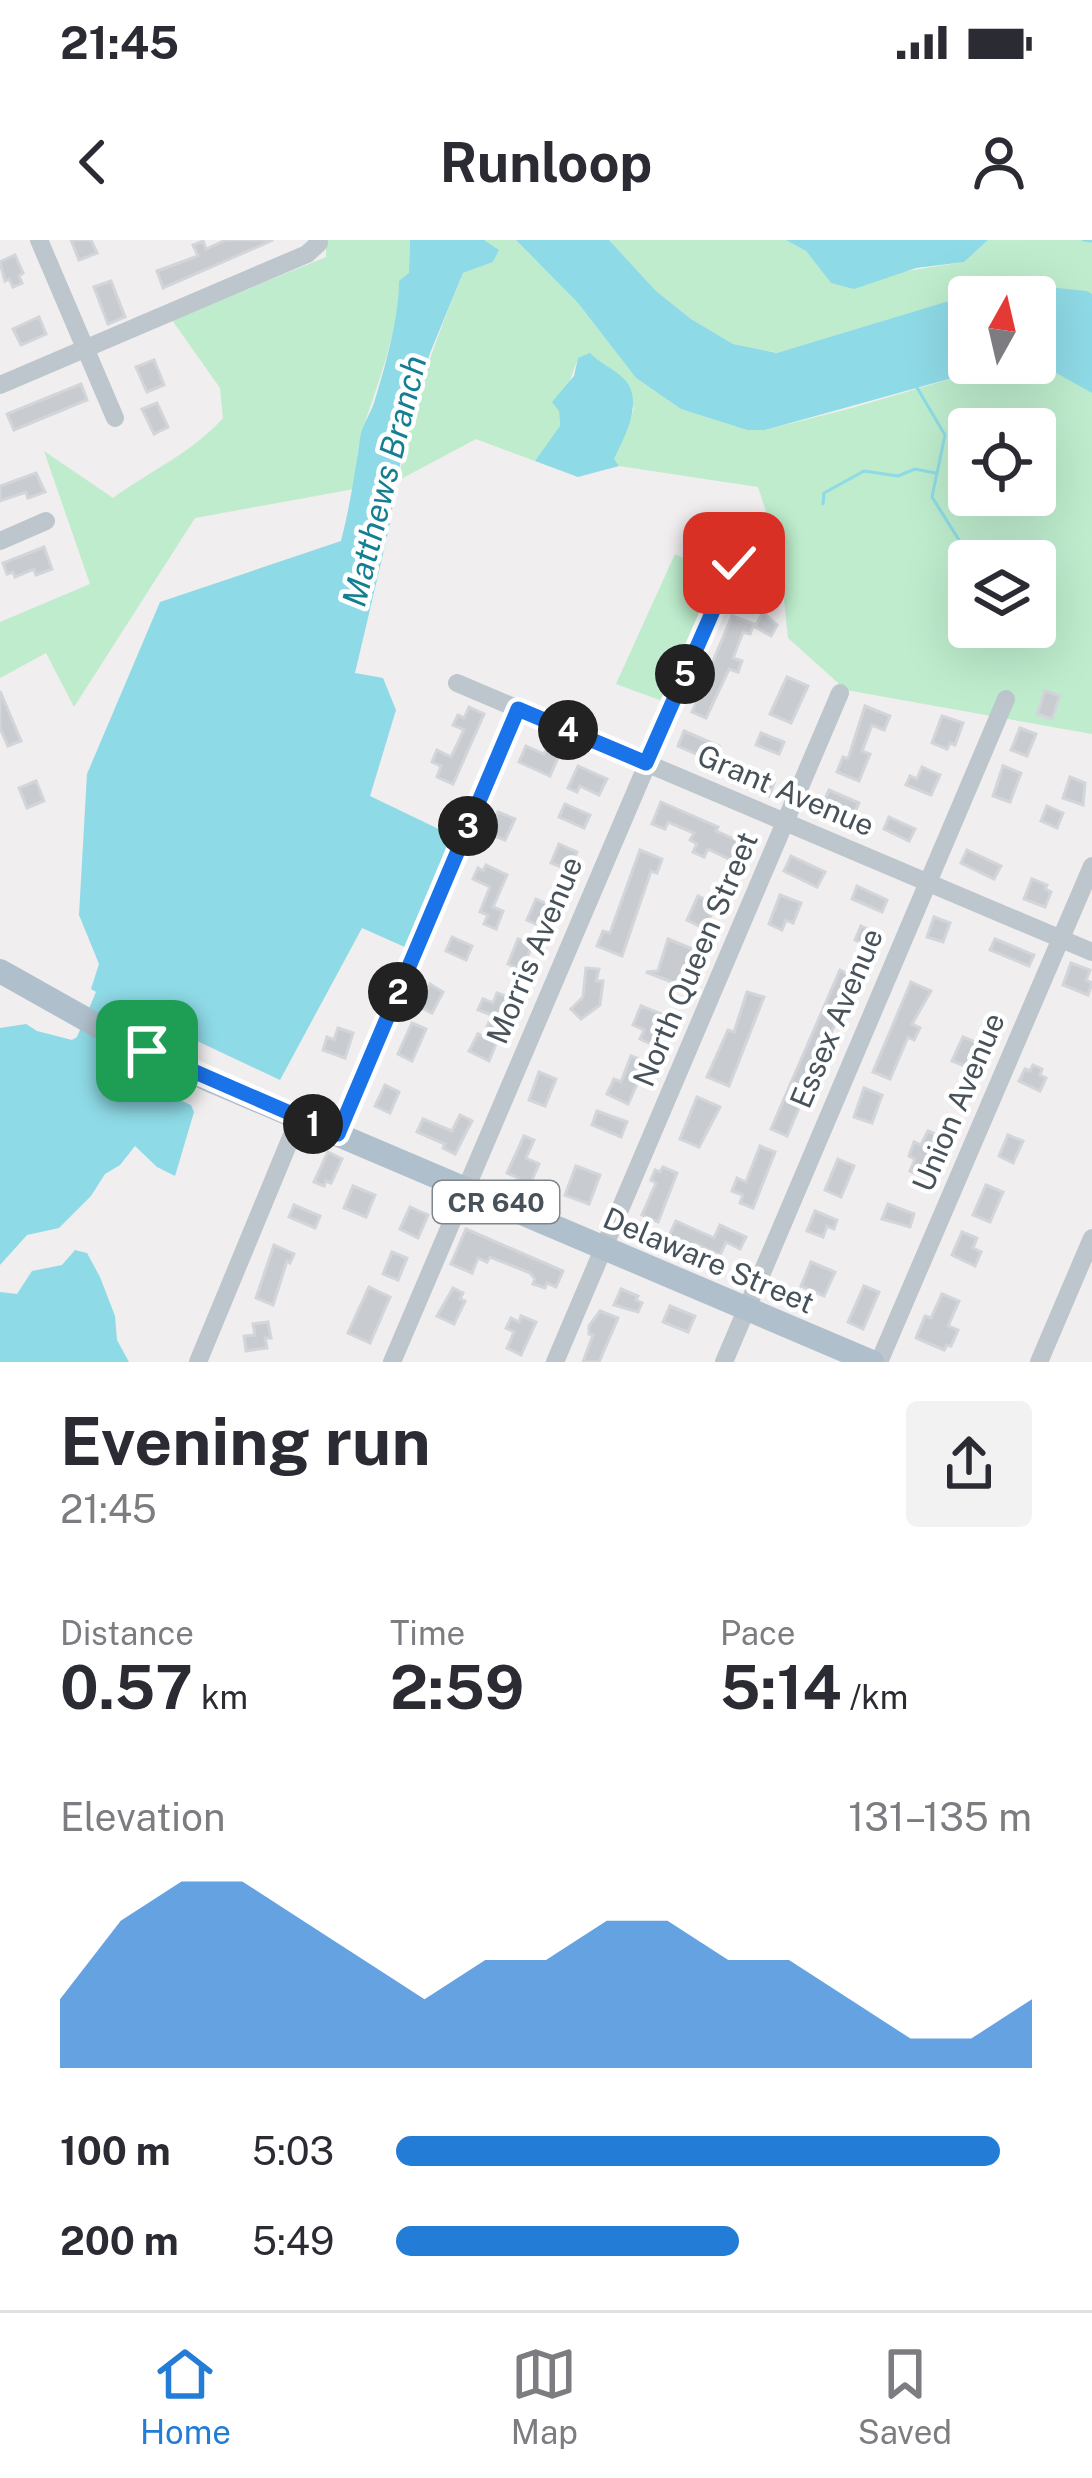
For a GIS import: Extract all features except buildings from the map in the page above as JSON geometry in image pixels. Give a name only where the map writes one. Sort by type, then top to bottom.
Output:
[{"type":"main road","name":"Delaware Street","points":[[0,971],[121,1039],[875,1362]]},
{"type":"street","points":[[39,240],[115,418]]},
{"type":"street","points":[[0,385],[307,254],[318,242]]},
{"type":"street","points":[[0,541],[46,521]]},
{"type":"street","name":"Morris Avenue","points":[[392,1362],[734,563]]},
{"type":"street","name":"Grant Avenue","points":[[457,682],[1092,952]]},
{"type":"street","name":"North Queen Street","points":[[555,1362],[840,693]]},
{"type":"street","name":"Essex Avenue","points":[[724,1362],[1006,699]]},
{"type":"street","points":[[338,1134],[518,709]]},
{"type":"street","name":"Union Avenue","points":[[875,1362],[1092,866]]},
{"type":"street","points":[[198,1362],[299,1118]]},
{"type":"street","points":[[1039,1362],[1092,1238]]},
{"type":"green space","points":[[326,240],[410,240],[409,274],[399,282],[391,339],[360,438],[354,489],[195,518],[74,707],[46,653],[0,678],[0,622],[90,584],[44,451],[113,498],[198,441],[223,418],[220,388],[172,320],[326,257]]},
{"type":"green space","points":[[484,240],[516,240],[578,303],[636,378],[681,409],[747,430],[765,430],[948,380],[948,384],[1056,384],[1056,371],[1089,389],[1092,734],[846,690],[788,638],[779,552],[758,487],[619,466],[613,459],[634,409],[622,377],[590,354],[578,358],[559,411],[560,427],[535,461],[476,439],[399,480],[417,401],[463,273],[493,262],[498,250]]},
{"type":"green space","points":[[609,240],[786,240],[806,251],[831,283],[964,262],[988,240],[1092,240],[1092,294],[1056,289],[1056,276],[948,276],[948,301],[778,353],[733,344],[656,291]]},
{"type":"green space","points":[[675,554],[719,575],[665,702],[616,684]]},
{"type":"water","name":"Matthews Branch","points":[[410,240],[484,240],[499,250],[493,262],[463,273],[430,353],[405,436],[355,673],[383,678],[396,710],[370,796],[451,835],[407,948],[362,928],[280,1080],[127,1008],[103,1053],[153,1088],[191,1105],[194,1112],[175,1176],[135,1146],[59,1228],[27,1235],[0,1265],[0,1028],[26,1024],[72,1040],[96,992],[91,989],[99,964],[79,915],[87,774],[160,602],[341,541],[361,434],[391,342],[399,281],[409,273]]},
{"type":"water","points":[[516,240],[609,240],[656,291],[691,319],[733,344],[777,353],[948,301],[948,379],[765,430],[747,430],[681,409],[636,378],[578,303]]},
{"type":"water","points":[[786,240],[988,240],[964,262],[916,268],[854,289],[831,283],[806,251]]},
{"type":"water","points":[[1056,288],[1092,294],[1092,393],[1056,373]]},
{"type":"water","points":[[590,353],[622,377],[633,406],[614,459],[619,466],[578,477],[535,461],[560,426],[559,411],[552,402],[574,376],[578,358]]},
{"type":"water","points":[[75,1250],[87,1253],[100,1277],[115,1316],[117,1340],[129,1362],[0,1362],[0,1292],[17,1294],[32,1271],[62,1265]]},
{"type":"waterway","points":[[1084,240],[1092,241]]},
{"type":"waterway","points":[[916,386],[945,435],[932,497],[959,540]]},
{"type":"waterway","points":[[823,504],[824,493],[864,471],[898,476],[915,469],[935,473]]},
{"type":"route","points":[[147,1051],[338,1134],[518,709],[646,763],[734,563]]}]
